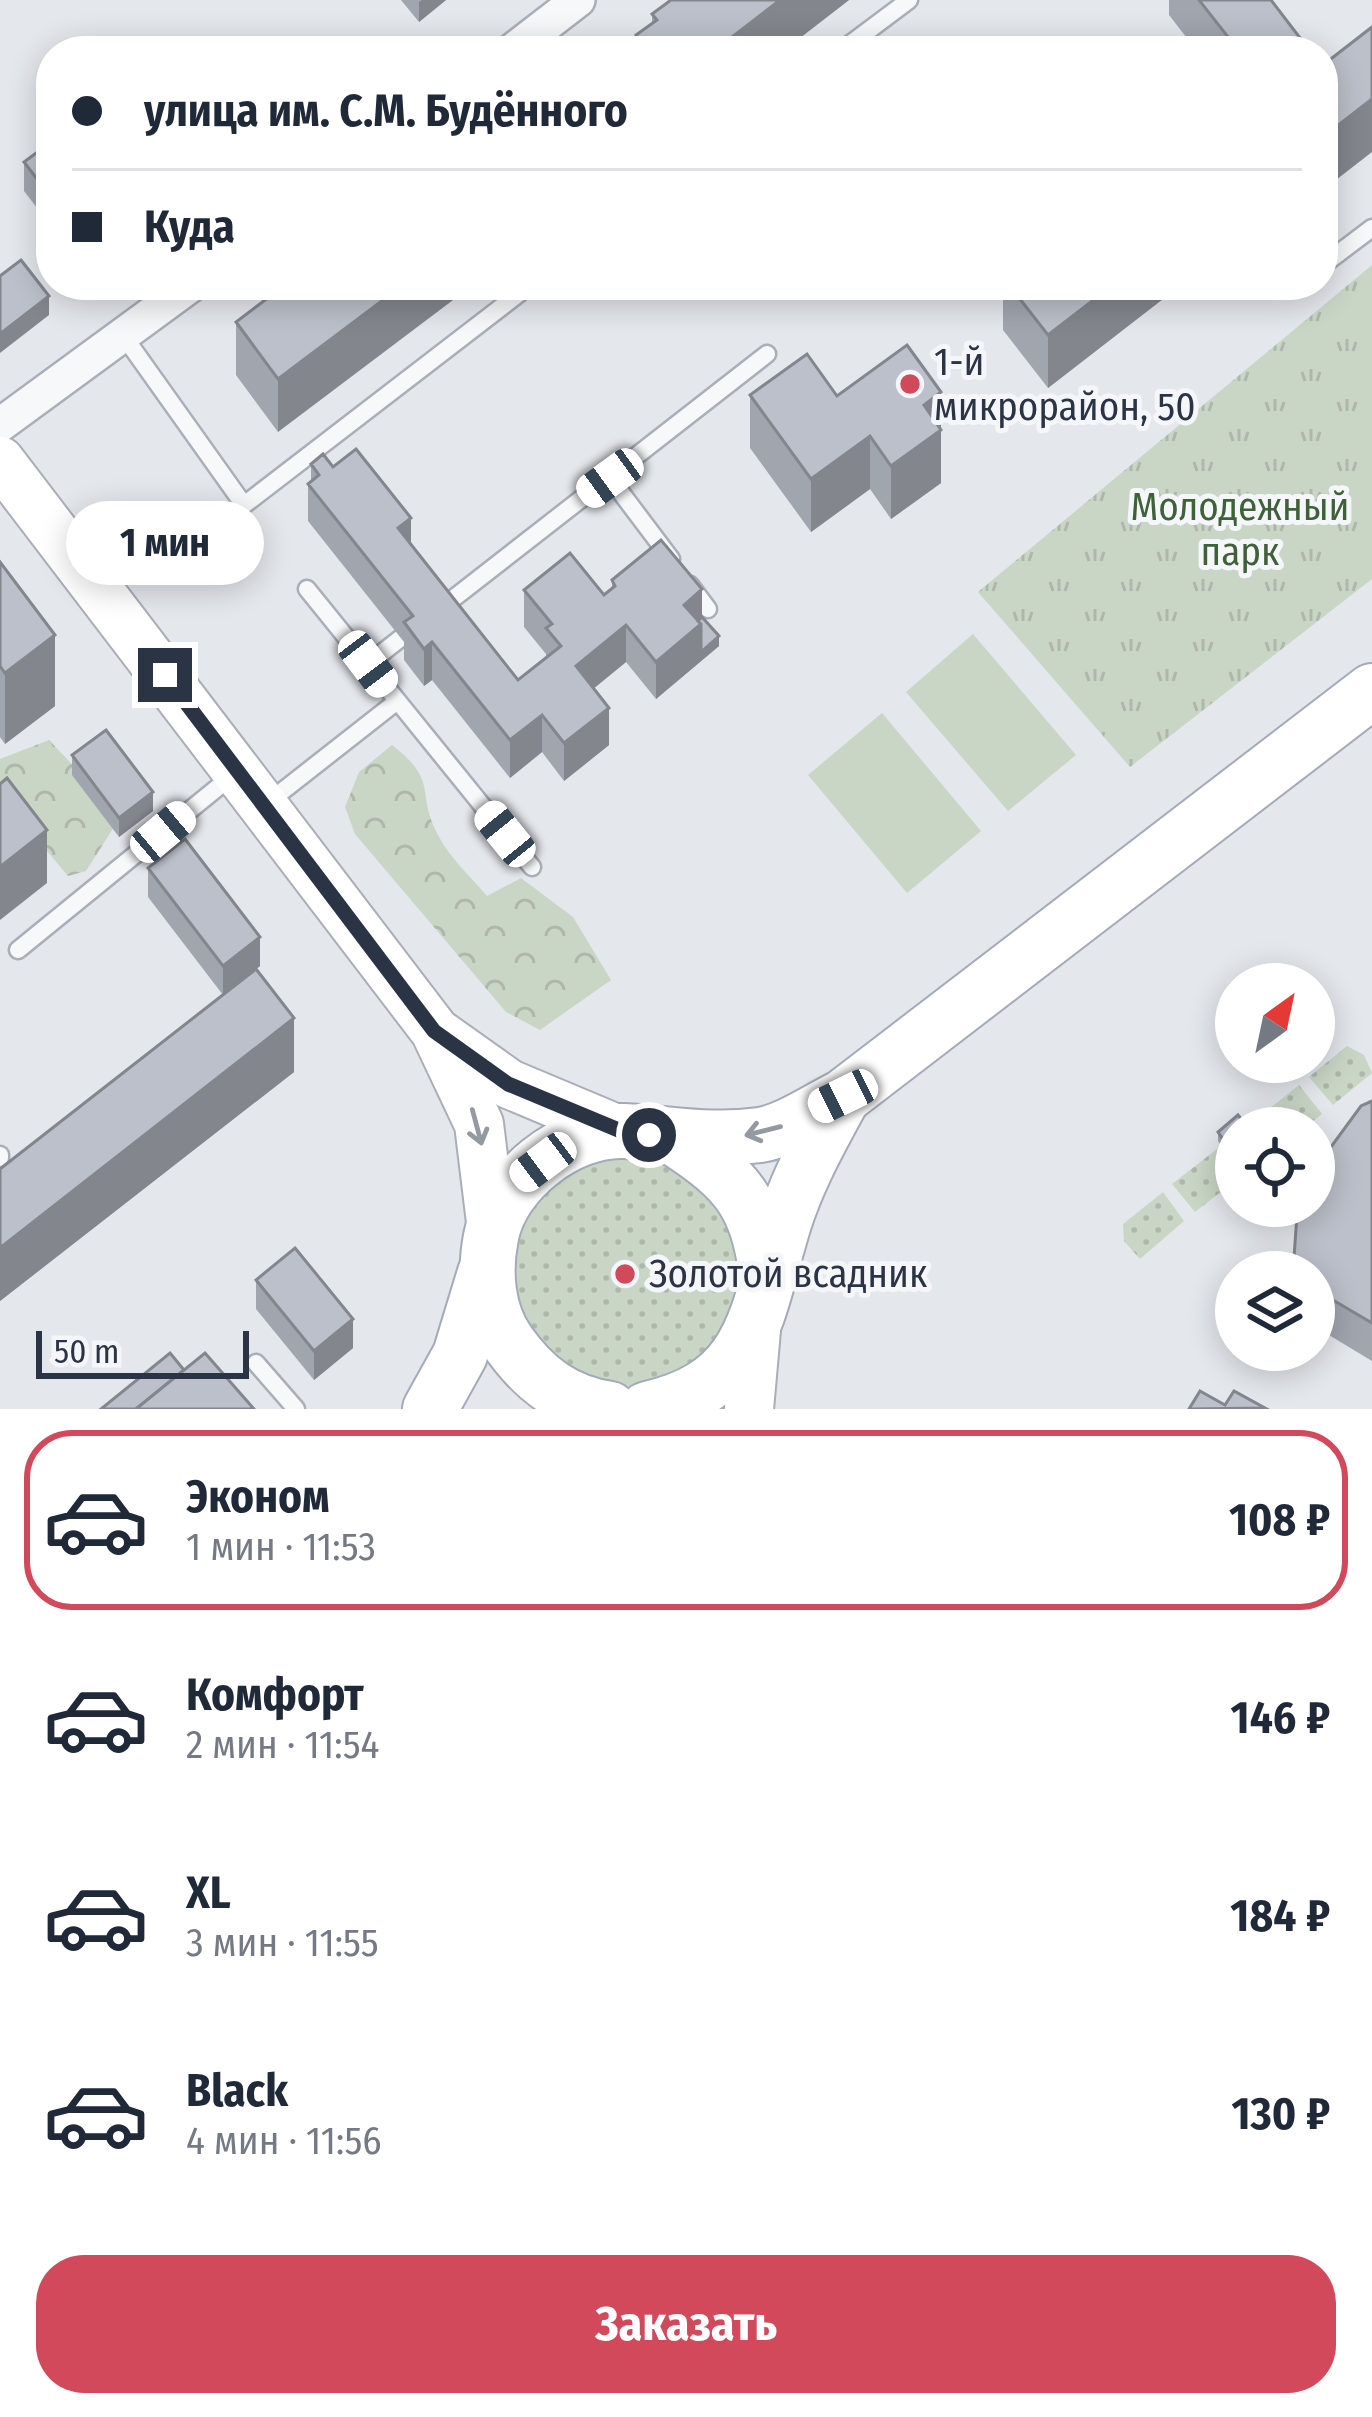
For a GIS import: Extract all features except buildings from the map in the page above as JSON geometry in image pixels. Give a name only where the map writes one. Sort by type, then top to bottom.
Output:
[{"type":"main road","points":[[0,461],[434,1031],[479,1124],[497,1327],[531,1374],[595,1407]]},
{"type":"main road","points":[[434,1031],[508,1084],[621,1131],[677,1140],[766,1135],[843,1096],[1372,691]]},
{"type":"main road","points":[[647,1409],[683,1401],[726,1372],[762,1307],[806,1167],[843,1096]]},
{"type":"main road","points":[[430,1409],[460,1354],[489,1250],[520,1179],[565,1145],[621,1131]]},
{"type":"main road","points":[[677,1140],[728,1173],[760,1224],[762,1307],[749,1409]]},
{"type":"main road","points":[[520,1409],[595,1407]]},
{"type":"street","points":[[542,36],[578,0]]},
{"type":"street","points":[[0,425],[171,300]]},
{"type":"lane","points":[[862,36],[909,0]]},
{"type":"lane","points":[[1338,254],[1372,228]]},
{"type":"lane","points":[[123,335],[244,505],[510,300]]},
{"type":"lane","points":[[368,664],[767,354]]},
{"type":"lane","points":[[610,478],[708,609]]},
{"type":"lane","points":[[307,589],[532,867]]},
{"type":"lane","points":[[18,950],[252,788],[397,702]]},
{"type":"lane","points":[[256,1363],[296,1409]]},
{"type":"green space","name":"Молодежный парк","points":[[1372,265],[1372,579],[1130,767],[978,592],[1330,300],[1338,300],[1338,293]]},
{"type":"green space","points":[[973,634],[1076,755],[1008,811],[906,692]]},
{"type":"green space","points":[[882,713],[981,831],[907,893],[808,775]]},
{"type":"green space","points":[[49,740],[121,816],[86,871],[68,876],[16,814],[0,826],[0,759]]},
{"type":"green space","points":[[392,745],[422,778],[431,820],[443,843],[487,896],[521,878],[573,917],[611,980],[540,1030],[506,1012],[355,834],[345,807],[359,772]]},
{"type":"green space","points":[[1347,1046],[1364,1055],[1372,1073],[1333,1105],[1314,1083],[1335,1083],[1335,1056]]},
{"type":"green space","points":[[1299,1085],[1316,1107],[1272,1107]]},
{"type":"green space","points":[[1215,1151],[1215,1196],[1195,1212],[1172,1184]]},
{"type":"green space","points":[[628,1156],[672,1165],[709,1190],[734,1227],[743,1271],[734,1315],[709,1352],[672,1377],[628,1386],[584,1377],[547,1352],[522,1315],[513,1271],[522,1227],[547,1190],[584,1165]]},
{"type":"green space","points":[[1163,1192],[1184,1221],[1140,1259],[1124,1241],[1123,1224]]},
{"type":"place","name":"1-й микрорайон, 50","points":[[910,384]]},
{"type":"place","name":"Золотой всадник","points":[[625,1274]]},
{"type":"route","points":[[165,675],[434,1031],[508,1084],[621,1131],[649,1135]]}]
